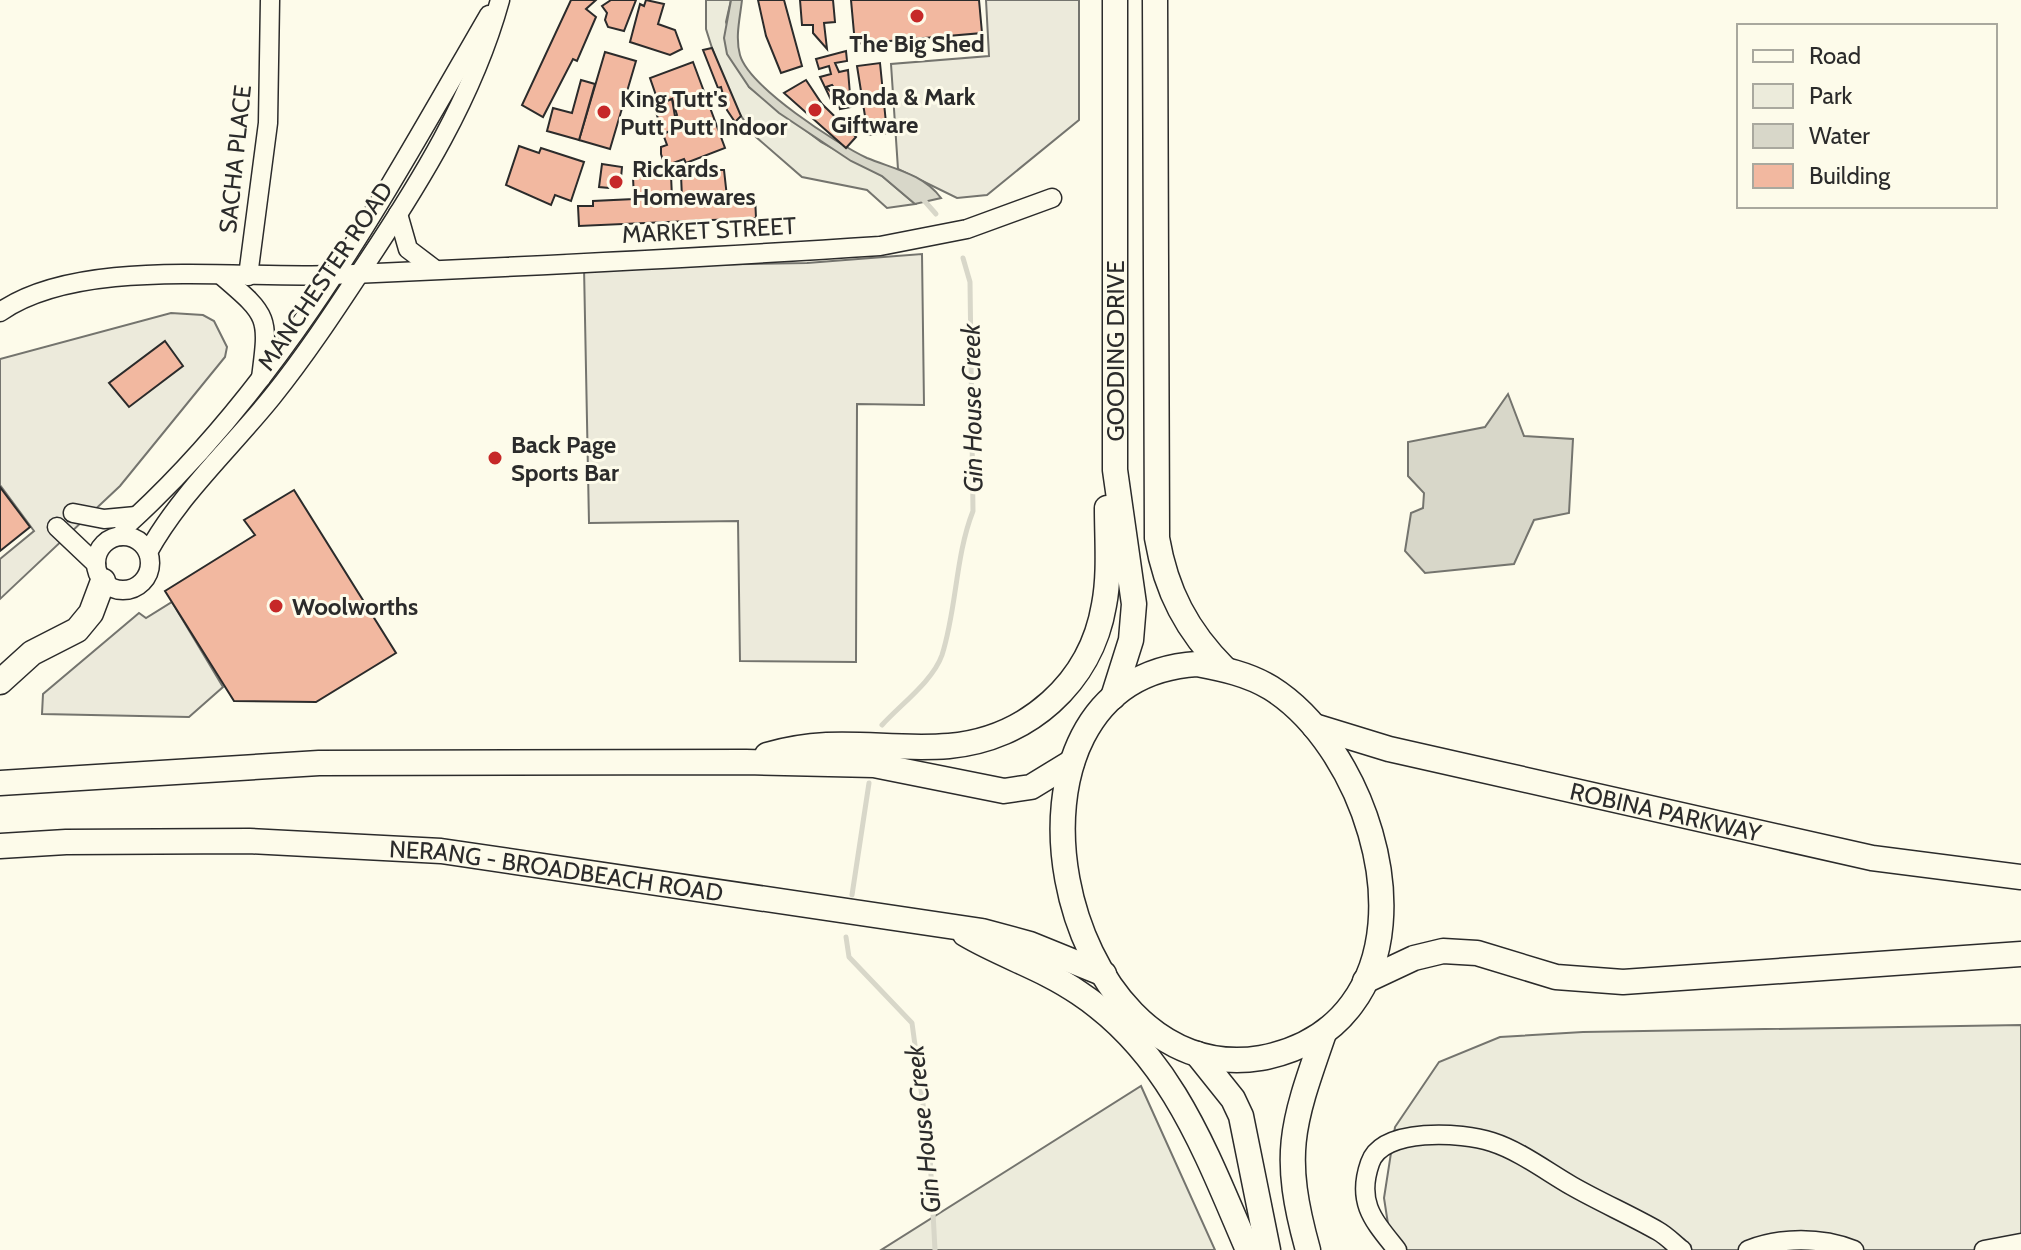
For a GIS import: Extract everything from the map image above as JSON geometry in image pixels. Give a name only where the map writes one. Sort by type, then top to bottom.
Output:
[{"type":"main road","name":"GOODING DRIVE","points":[[1113,697],[1131,640],[1134,604],[1115,470],[1115,0]]},
{"type":"main road","name":"GOODING DRIVE","points":[[1155,0],[1157,538],[1163,570],[1182,616],[1225,669]]},
{"type":"main road","points":[[746,762],[804,744],[968,743],[1003,733],[1039,713],[1067,688],[1097,635],[1105,602],[1107,503],[1115,470]]},
{"type":"main road","points":[[0,682],[32,653],[84,623],[100,573]]},
{"type":"main road","points":[[1197,664],[1225,669],[1273,689],[1314,726],[1346,771],[1358,796],[1377,862],[1378,928],[1365,981],[1350,1008],[1324,1033],[1293,1049],[1258,1058],[1219,1058],[1197,1054],[1150,1027],[1123,1000],[1104,974],[1076,916],[1064,867],[1062,815],[1072,762],[1092,722],[1113,697],[1161,669],[1197,664]]},
{"type":"main road","name":"ROBINA PARKWAY","points":[[1314,726],[1389,749],[1872,858],[2021,877]]},
{"type":"main road","points":[[0,783],[319,763],[746,762],[874,765],[1004,791],[1031,787],[1072,762]]},
{"type":"main road","name":"NERANG - BROADBEACH ROAD","points":[[0,846],[249,841],[441,851],[949,925],[1030,944],[1104,974]]},
{"type":"main road","points":[[949,925],[996,952],[1066,985],[1104,1011],[1134,1039],[1185,1107],[1248,1250]]},
{"type":"main road","points":[[1365,981],[1414,958],[1443,951],[1477,953],[1556,977],[1623,982],[2021,954]]},
{"type":"main road","points":[[1308,1250],[1295,1199],[1291,1151],[1300,1101],[1324,1033]]},
{"type":"main road","points":[[1197,1054],[1224,1086],[1241,1116],[1268,1250]]},
{"type":"street","name":"SACHA PLACE","points":[[248,276],[268,123],[270,0]]},
{"type":"street","name":"MANCHESTER ROAD","points":[[148,552],[173,509],[273,395],[398,214],[465,98],[487,45],[499,0]]},
{"type":"street","name":"MANCHESTER ROAD","points":[[121,536],[261,380],[335,275],[499,0]]},
{"type":"street","name":"MARKET STREET","points":[[0,312],[31,295],[77,280],[335,275],[880,246],[967,229],[1052,198]]},
{"type":"street","points":[[398,214],[408,249],[433,268]]},
{"type":"street","points":[[222,276],[251,301],[265,320],[267,341],[261,380]]},
{"type":"street","points":[[73,513],[104,519],[136,516]]},
{"type":"street","points":[[57,527],[100,573],[126,590],[141,583],[150,569],[148,552],[137,540],[121,536],[106,542],[100,573]]},
{"type":"street","points":[[1397,1250],[1377,1229],[1368,1212],[1365,1186],[1375,1151],[1389,1141],[1419,1136],[1471,1138],[1506,1148],[1628,1218],[1661,1232],[1682,1250]]},
{"type":"street","points":[[1748,1250],[1799,1241],[1821,1241],[1854,1250]]},
{"type":"street","points":[[1984,1250],[2021,1243]]},
{"type":"green space","points":[[706,0],[731,0],[726,22],[749,87],[821,142],[882,176],[915,204],[887,208],[867,190],[802,177],[756,137],[734,106],[712,48],[706,29]]},
{"type":"green space","points":[[2021,1025],[2021,1250],[1392,1250],[1384,1198],[1395,1127],[1439,1062],[1500,1037],[1583,1032]]},
{"type":"green space","points":[[1141,1086],[1215,1250],[881,1250]]},
{"type":"shaded area","points":[[986,0],[1079,0],[1079,120],[987,195],[957,198],[898,169],[891,64],[989,56]]},
{"type":"shaded area","points":[[922,254],[924,405],[857,404],[856,662],[740,661],[738,521],[589,523],[584,267],[807,263]]},
{"type":"shaded area","points":[[171,313],[203,315],[214,321],[227,347],[225,357],[120,486],[0,599],[0,559],[34,531],[0,485],[0,359]]},
{"type":"shaded area","points":[[172,602],[223,687],[189,717],[42,714],[43,694],[139,613],[146,618]]},
{"type":"water","points":[[731,0],[742,0],[738,34],[740,55],[759,83],[836,140],[867,158],[917,178],[941,198],[915,204],[882,176],[851,161],[779,113],[749,87],[727,54],[724,38]]},
{"type":"water","points":[[1508,394],[1524,436],[1573,439],[1569,513],[1534,520],[1514,564],[1425,573],[1405,551],[1411,513],[1423,508],[1424,493],[1408,476],[1408,442],[1485,427]]},
{"type":"building","points":[[571,0],[596,0],[586,9],[596,17],[577,61],[573,59],[543,117],[522,105]]},
{"type":"building","points":[[611,0],[636,0],[624,31],[608,27],[605,20],[607,13],[602,6]]},
{"type":"building","points":[[646,0],[664,4],[658,24],[675,30],[682,49],[670,55],[630,42],[640,4],[644,6]]},
{"type":"building","points":[[758,0],[784,0],[802,66],[781,73],[766,36]]},
{"type":"building","points":[[800,0],[833,0],[835,22],[824,23],[827,49],[813,33],[813,25],[802,25]]},
{"type":"building","name":"The Big Shed","points":[[851,0],[979,0],[982,33],[855,44]]},
{"type":"building","points":[[712,48],[741,116],[735,122],[727,110],[721,87],[718,88],[703,50]]},
{"type":"building","points":[[846,51],[847,61],[835,63],[839,72],[848,70],[851,107],[840,109],[835,89],[832,85],[826,87],[837,98],[832,102],[820,77],[831,74],[829,66],[819,69],[816,59]]},
{"type":"building","name":"King Tutt's Putt Putt Indoor","points":[[605,52],[636,61],[610,149],[579,140]]},
{"type":"building","points":[[693,62],[725,148],[686,163],[684,159],[665,166],[661,147],[667,145],[663,134],[677,128],[673,117],[677,115],[672,99],[659,104],[650,78]]},
{"type":"building","points":[[880,63],[887,133],[868,135],[857,66]]},
{"type":"building","points":[[581,80],[595,84],[579,140],[547,131],[553,108],[572,113]]},
{"type":"building","name":"Ronda & Mark Giftware","points":[[806,80],[822,104],[856,137],[846,148],[784,93]]},
{"type":"building","points":[[672,99],[677,128],[663,134],[654,106]]},
{"type":"building","points":[[519,146],[539,153],[541,148],[584,162],[571,201],[555,195],[551,205],[506,185]]},
{"type":"building","points":[[602,164],[622,167],[620,189],[599,187]]},
{"type":"building","points":[[709,170],[724,170],[727,197],[682,198],[681,175],[709,174]]},
{"type":"building","points":[[671,175],[672,198],[684,197],[684,205],[711,204],[711,198],[755,196],[756,218],[579,226],[578,206],[593,206],[593,201],[634,199],[633,177]]},
{"type":"building","points":[[165,341],[183,366],[129,407],[109,383]]},
{"type":"building","points":[[0,487],[30,527],[0,551]]},
{"type":"building","points":[[294,490],[396,653],[316,702],[234,701],[165,591],[255,535],[244,520]]},
{"type":"waterway","name":"Gin House Creek","points":[[921,197],[936,214]]},
{"type":"waterway","name":"Gin House Creek","points":[[882,725],[938,665],[951,619],[963,546],[973,511],[970,282],[963,258]]},
{"type":"waterway","name":"Gin House Creek","points":[[852,895],[869,783]]},
{"type":"waterway","name":"Gin House Creek","points":[[846,937],[849,957],[912,1023],[930,1156],[935,1250]]},
{"type":"place","name":"The Big Shed","points":[[917,16]]},
{"type":"place","name":"Ronda & Mark Giftware","points":[[815,110]]},
{"type":"place","name":"King Tutt's Putt Putt Indoor","points":[[604,112]]},
{"type":"place","name":"Rickards Homewares","points":[[616,182]]},
{"type":"place","name":"Back Page Sports Bar","points":[[495,458]]},
{"type":"place","name":"Woolworths","points":[[276,606]]}]
